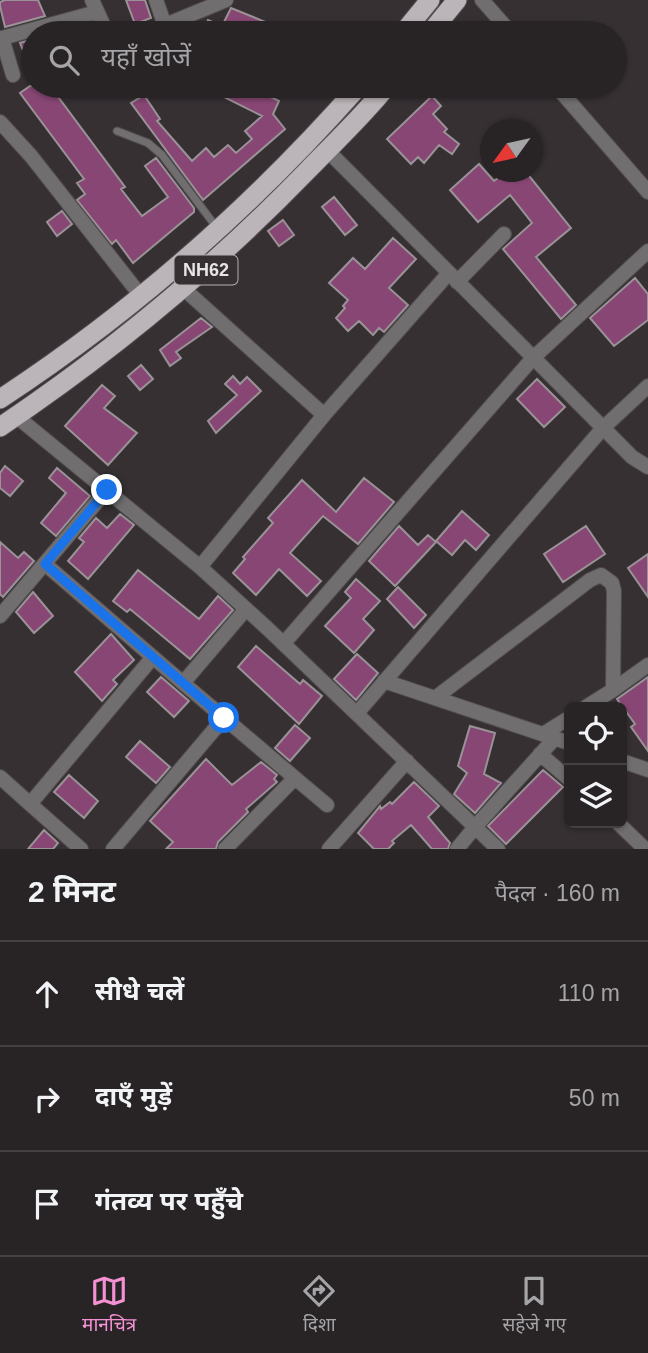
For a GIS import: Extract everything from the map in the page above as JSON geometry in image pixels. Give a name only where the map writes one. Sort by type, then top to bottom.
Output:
[{"type":"highway","points":[[413,21],[430,0]]},
{"type":"highway","points":[[440,21],[457,0]]},
{"type":"highway","name":"NH62","points":[[0,399],[49,367],[141,296],[290,161],[348,98]]},
{"type":"highway","name":"NH62","points":[[8,421],[116,346],[184,289],[327,150],[376,98]]},
{"type":"street","points":[[156,0],[163,21]]},
{"type":"street","points":[[177,21],[226,0]]},
{"type":"street","points":[[482,0],[500,21]]},
{"type":"street","points":[[48,21],[94,6]]},
{"type":"street","points":[[13,75],[1,36],[21,30]]},
{"type":"street","points":[[566,98],[648,192]]},
{"type":"street","points":[[0,122],[31,156],[141,296]]},
{"type":"street","points":[[327,150],[632,457],[648,467]]},
{"type":"street","points":[[200,567],[324,415],[453,278],[504,234]]},
{"type":"street","points":[[284,643],[533,358],[648,251]]},
{"type":"street","points":[[184,289],[324,415]]},
{"type":"street","points":[[358,712],[603,428],[648,386]]},
{"type":"street","points":[[8,421],[107,490],[200,567],[358,712],[498,849]]},
{"type":"street","points":[[0,616],[107,490]]},
{"type":"street","points":[[45,564],[327,805]]},
{"type":"street","points":[[435,698],[601,575],[612,583],[614,591],[613,690]]},
{"type":"street","points":[[183,683],[246,609]]},
{"type":"street","points":[[30,804],[153,657]]},
{"type":"street","points":[[594,702],[648,665]]},
{"type":"street","points":[[384,681],[564,741]]},
{"type":"street","points":[[113,849],[224,718]]},
{"type":"street","points":[[457,849],[540,754],[549,736],[564,722]]},
{"type":"street","points":[[540,754],[564,775]]},
{"type":"street","points":[[329,849],[407,761]]},
{"type":"street","points":[[627,763],[648,770]]},
{"type":"street","points":[[0,777],[81,849]]},
{"type":"street","points":[[225,849],[295,778]]},
{"type":"street","points":[[623,828],[645,849]]},
{"type":"lane","points":[[117,131],[148,143],[162,155],[217,228]]},
{"type":"building","points":[[38,0],[45,16],[5,27],[0,2]]},
{"type":"building","points":[[126,0],[145,0],[151,18],[134,21]]},
{"type":"building","points":[[231,8],[263,21],[224,21]]},
{"type":"building","points":[[24,98],[59,98],[125,187],[121,189],[142,216],[168,197],[145,166],[156,158],[194,208],[194,212],[133,263],[116,240],[112,244],[77,200],[85,194],[77,183],[84,179]]},
{"type":"building","points":[[139,98],[146,98],[160,119],[157,121],[192,161],[206,148],[214,157],[228,145],[236,153],[252,139],[245,131],[262,116],[226,98],[273,98],[279,101],[273,114],[285,129],[203,200],[131,103]]},
{"type":"building","points":[[430,98],[434,98],[441,106],[433,114],[447,129],[444,132],[459,144],[452,154],[439,145],[424,163],[418,157],[411,164],[387,139]]},
{"type":"building","points":[[479,164],[480,182],[534,182],[571,228],[536,257],[576,305],[561,319],[503,249],[532,223],[510,195],[478,222],[450,190]]},
{"type":"building","points":[[334,197],[357,225],[345,235],[322,207]]},
{"type":"building","points":[[62,211],[72,224],[57,236],[47,222]]},
{"type":"building","points":[[283,220],[294,235],[279,246],[268,231]]},
{"type":"building","points":[[393,238],[416,259],[389,288],[408,305],[384,332],[379,328],[373,335],[359,321],[348,331],[336,318],[348,300],[329,283],[353,258],[365,269]]},
{"type":"building","points":[[635,278],[648,294],[648,320],[614,346],[590,318]]},
{"type":"building","points":[[201,318],[212,327],[176,352],[181,358],[170,366],[160,350]]},
{"type":"building","points":[[141,365],[153,379],[140,390],[128,376]]},
{"type":"building","points":[[233,376],[240,384],[247,377],[261,391],[216,433],[208,421],[237,395],[225,384]]},
{"type":"building","points":[[537,379],[565,407],[544,427],[517,399]]},
{"type":"building","points":[[102,385],[115,396],[104,408],[137,433],[108,465],[65,426]]},
{"type":"building","points":[[5,466],[23,481],[10,496],[0,488],[0,473]]},
{"type":"building","points":[[57,468],[90,496],[56,536],[41,523],[66,493],[49,478]]},
{"type":"building","points":[[364,478],[394,502],[358,544],[323,516],[290,553],[321,581],[307,596],[279,569],[256,595],[233,573],[245,559],[243,557],[273,523],[268,518],[302,480],[336,512]]},
{"type":"building","points":[[462,511],[489,535],[476,550],[465,540],[452,555],[436,541]]},
{"type":"building","points":[[120,514],[134,525],[88,579],[68,561],[84,542],[79,538],[96,518],[107,528]]},
{"type":"building","points":[[399,526],[418,545],[428,535],[436,542],[395,586],[369,561]]},
{"type":"building","points":[[586,526],[605,554],[563,582],[544,554]]},
{"type":"building","points":[[0,542],[18,558],[24,552],[34,561],[3,597],[0,594]]},
{"type":"building","points":[[648,554],[648,597],[628,568]]},
{"type":"building","points":[[138,570],[199,619],[218,596],[233,610],[190,659],[130,609],[127,612],[113,601]]},
{"type":"building","points":[[356,579],[380,601],[363,619],[374,630],[354,653],[325,626],[351,598],[345,592]]},
{"type":"building","points":[[398,587],[426,615],[414,628],[387,599]]},
{"type":"building","points":[[33,592],[53,616],[34,633],[16,612]]},
{"type":"building","points":[[111,634],[134,660],[113,680],[117,684],[102,701],[75,672]]},
{"type":"building","points":[[256,646],[300,684],[303,680],[322,696],[299,724],[238,667]]},
{"type":"building","points":[[357,654],[378,673],[356,700],[334,679]]},
{"type":"building","points":[[161,677],[189,701],[174,717],[147,692]]},
{"type":"building","points":[[648,677],[648,751],[631,727],[635,724],[627,713],[627,702],[619,702],[617,699]]},
{"type":"building","points":[[295,725],[310,738],[290,761],[275,748]]},
{"type":"building","points":[[470,726],[495,733],[484,774],[501,783],[475,813],[454,794],[467,773],[458,766]]},
{"type":"building","points":[[140,741],[170,767],[156,783],[126,757]]},
{"type":"building","points":[[206,759],[232,785],[261,762],[277,775],[274,779],[277,782],[246,809],[248,812],[218,842],[216,849],[166,849],[173,842],[150,821]]},
{"type":"building","points":[[543,770],[563,787],[506,844],[488,826]]},
{"type":"building","points":[[69,775],[98,801],[84,818],[54,792]]},
{"type":"building","points":[[414,782],[439,806],[428,817],[450,843],[448,849],[432,849],[411,825],[392,841],[394,843],[388,849],[374,849],[358,833],[380,806],[381,809],[390,802],[392,804]]},
{"type":"building","points":[[44,830],[58,843],[53,849],[28,849]]},
{"type":"route","points":[[107,490],[45,564],[224,718]]}]
